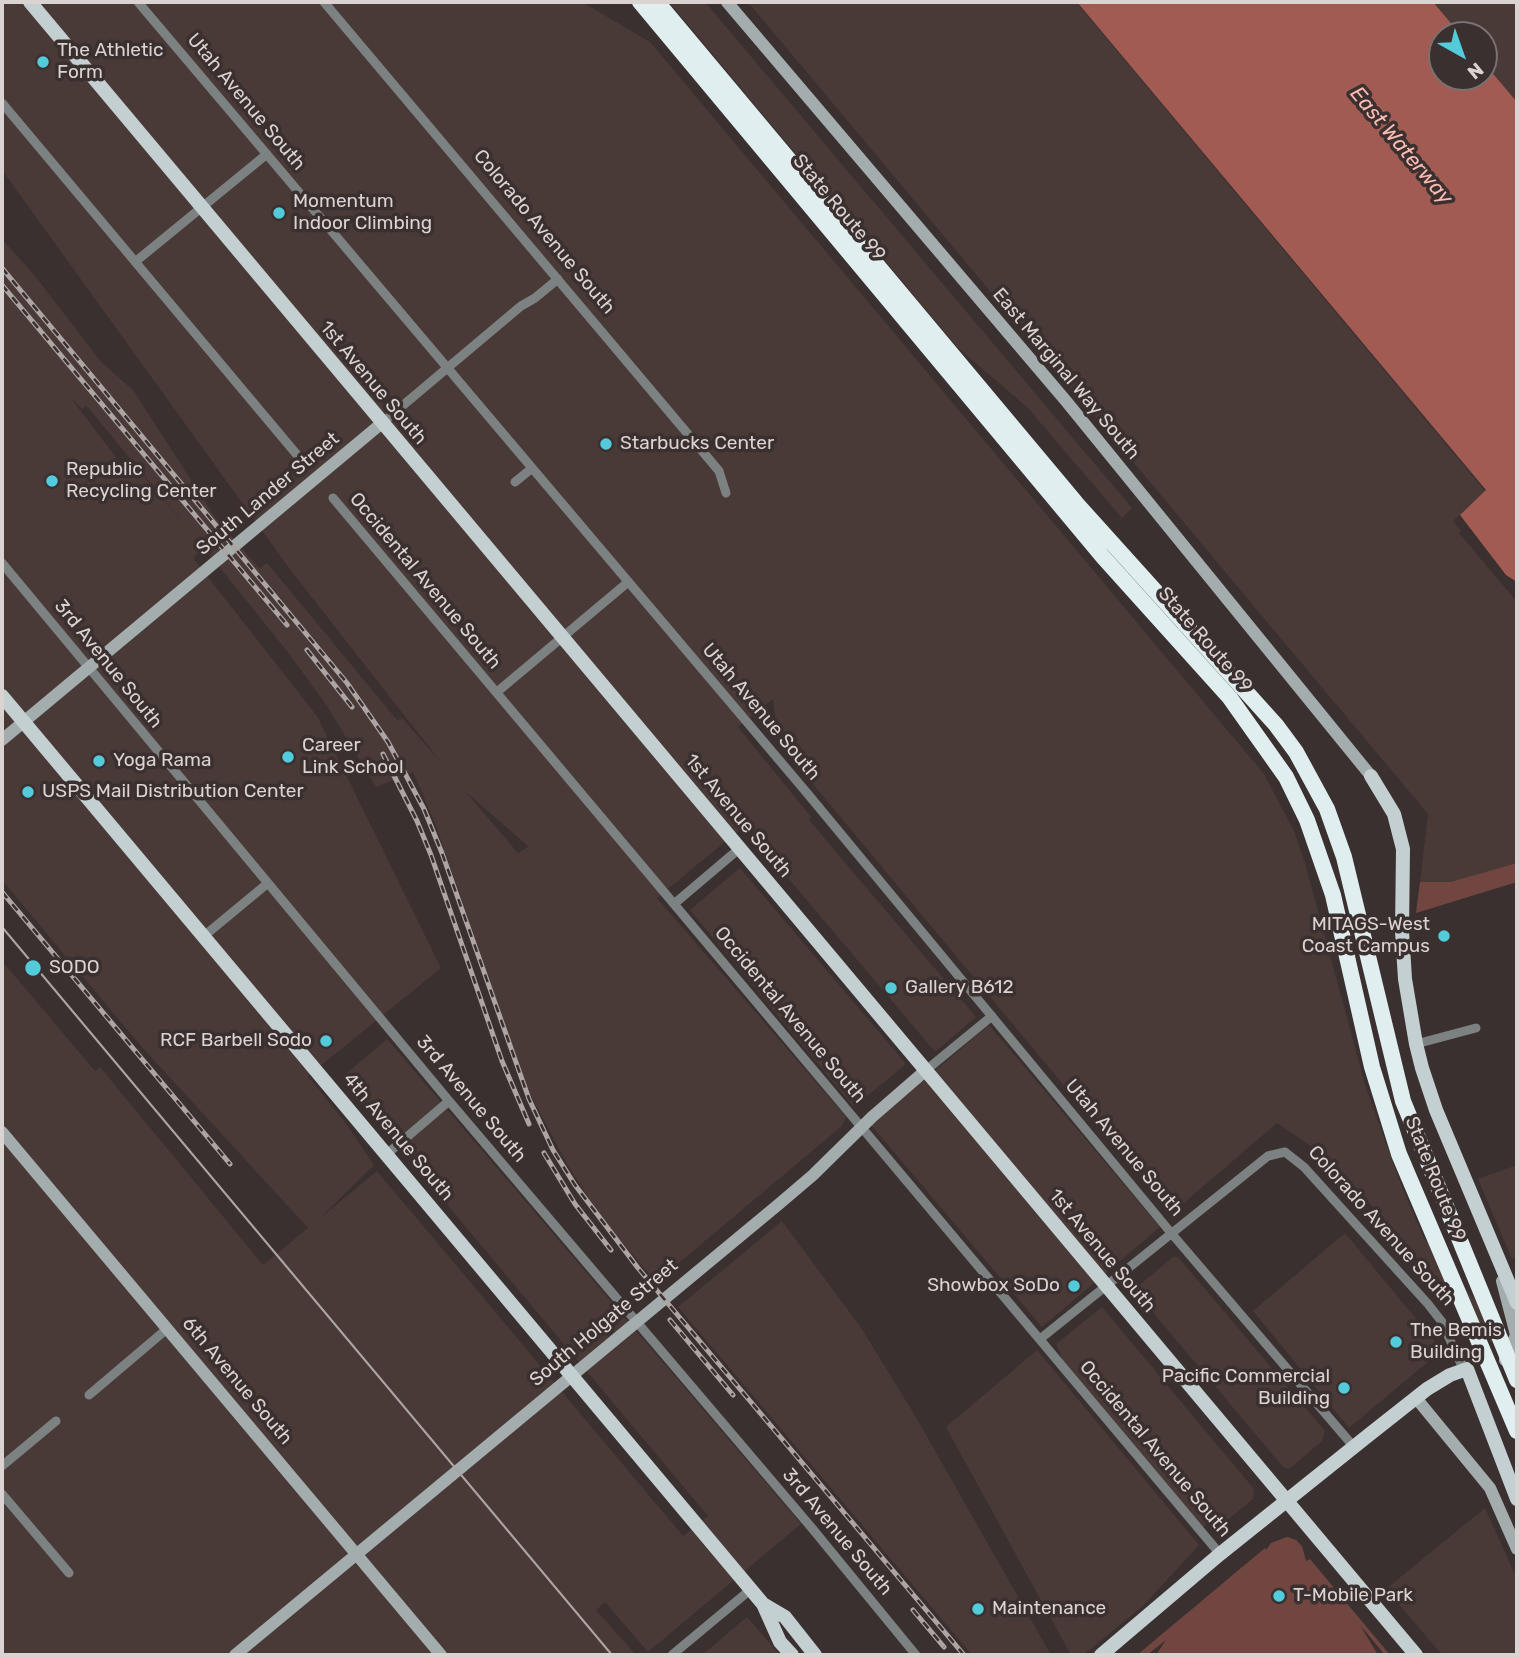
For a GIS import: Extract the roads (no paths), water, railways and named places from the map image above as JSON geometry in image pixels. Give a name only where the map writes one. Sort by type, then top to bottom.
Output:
[{"type":"highway","name":"State Route 99","points":[[640,2],[1104,557],[1230,698],[1266,746],[1299,801],[1333,895],[1371,1067],[1399,1154],[1517,1431]]},
{"type":"highway","name":"State Route 99","points":[[657,2],[1076,503],[1276,724],[1314,782],[1332,821],[1354,895],[1403,1101],[1517,1380]]},
{"type":"main road","name":"1st Avenue South","points":[[30,2],[1416,1655]]},
{"type":"main road","name":"East Marginal Way South","points":[[727,2],[1066,401],[1371,776]]},
{"type":"main road","name":"South Lander Street","points":[[2,740],[382,423]]},
{"type":"main road","name":"4th Avenue South","points":[[2,696],[750,1590],[763,1604],[785,1617],[812,1654]]},
{"type":"main road","points":[[1371,776],[1394,814],[1403,849],[1405,979],[1416,1044],[1436,1110],[1517,1303]]},
{"type":"main road","name":"South Holgate Street","points":[[235,1655],[783,1201],[925,1070]]},
{"type":"main road","name":"6th Avenue South","points":[[2,1132],[441,1655]]},
{"type":"main road","points":[[1495,1254],[1516,1335],[1505,1357],[1511,1364]]},
{"type":"main road","points":[[1101,1655],[1220,1554],[1416,1398],[1450,1375],[1467,1369],[1511,1364]]},
{"type":"main road","points":[[1467,1369],[1516,1494]]},
{"type":"main road","points":[[1416,1398],[1490,1488],[1517,1549]]},
{"type":"main road","points":[[763,1604],[786,1636],[812,1654]]},
{"type":"main road","name":"4th Avenue South","points":[[763,1604],[780,1642],[792,1655]]},
{"type":"street","name":"Utah Avenue South","points":[[138,2],[771,751],[1172,1234],[1354,1447]]},
{"type":"street","name":"Colorado Avenue South","points":[[324,2],[719,471],[726,493]]},
{"type":"street","points":[[2,103],[298,456]]},
{"type":"street","points":[[135,262],[267,155]]},
{"type":"street","name":"South Lander Street","points":[[382,423],[521,306],[558,279]]},
{"type":"street","points":[[515,482],[531,469]]},
{"type":"street","name":"Occidental Avenue South","points":[[333,498],[1220,1554]]},
{"type":"street","name":"3rd Avenue South","points":[[2,563],[449,1101],[811,1527],[916,1655]]},
{"type":"street","points":[[496,692],[627,583]]},
{"type":"street","points":[[674,904],[740,848]]},
{"type":"street","points":[[204,936],[268,883]]},
{"type":"street","name":"South Holgate Street","points":[[925,1070],[992,1016]]},
{"type":"street","points":[[1416,1044],[1476,1028]]},
{"type":"street","points":[[387,1154],[449,1101]]},
{"type":"street","name":"Colorado Avenue South","points":[[1172,1234],[1268,1156],[1287,1152],[1304,1167],[1428,1304],[1442,1322],[1460,1362],[1467,1369]]},
{"type":"street","points":[[1040,1339],[1172,1234]]},
{"type":"street","points":[[89,1395],[168,1328]]},
{"type":"street","points":[[2,1466],[56,1421]]},
{"type":"street","points":[[2,1493],[69,1573]]},
{"type":"street","points":[[672,1655],[750,1590]]},
{"type":"water","name":"East Waterway","points":[[1077,2],[1433,2],[1449,21],[1428,21],[1428,91],[1498,91],[1498,80],[1517,102],[1517,582],[1506,575],[1460,515],[1486,490]]},
{"type":"tram line","points":[[2,927],[612,1655]]},
{"type":"railway","points":[[2,268],[347,683],[388,742],[424,809],[442,853],[529,1099],[553,1150],[575,1185],[638,1268],[964,1655]]},
{"type":"railway","points":[[2,285],[287,625]]},
{"type":"railway","points":[[307,650],[352,707]]},
{"type":"railway","points":[[383,754],[431,855],[502,1061],[529,1124]]},
{"type":"railway","points":[[2,892],[230,1164]]},
{"type":"railway","points":[[544,1153],[575,1204],[611,1250]]},
{"type":"railway","points":[[670,1320],[733,1395]]},
{"type":"railway","points":[[913,1610],[944,1647]]},
{"type":"place","name":"The Athletic Form","points":[[43,62]]},
{"type":"place","name":"Momentum Indoor Climbing","points":[[279,213]]},
{"type":"place","name":"Starbucks Center","points":[[606,444]]},
{"type":"place","name":"Republic Recycling Center","points":[[52,481]]},
{"type":"place","name":"Career Link School","points":[[288,757]]},
{"type":"place","name":"Yoga Rama","points":[[99,761]]},
{"type":"place","name":"USPS Mail Distribution Center","points":[[28,792]]},
{"type":"place","name":"MITAGS-West Coast Campus","points":[[1444,936]]},
{"type":"place","name":"SODO","points":[[33,968]]},
{"type":"place","name":"Gallery B612","points":[[891,988]]},
{"type":"place","name":"RCF Barbell Sodo","points":[[326,1041]]},
{"type":"place","name":"Showbox SoDo","points":[[1074,1286]]},
{"type":"place","name":"The Bemis Building","points":[[1396,1342]]},
{"type":"place","name":"Pacific Commercial Building","points":[[1344,1388]]},
{"type":"place","name":"T-Mobile Park","points":[[1279,1596]]},
{"type":"place","name":"Maintenance","points":[[978,1609]]}]
